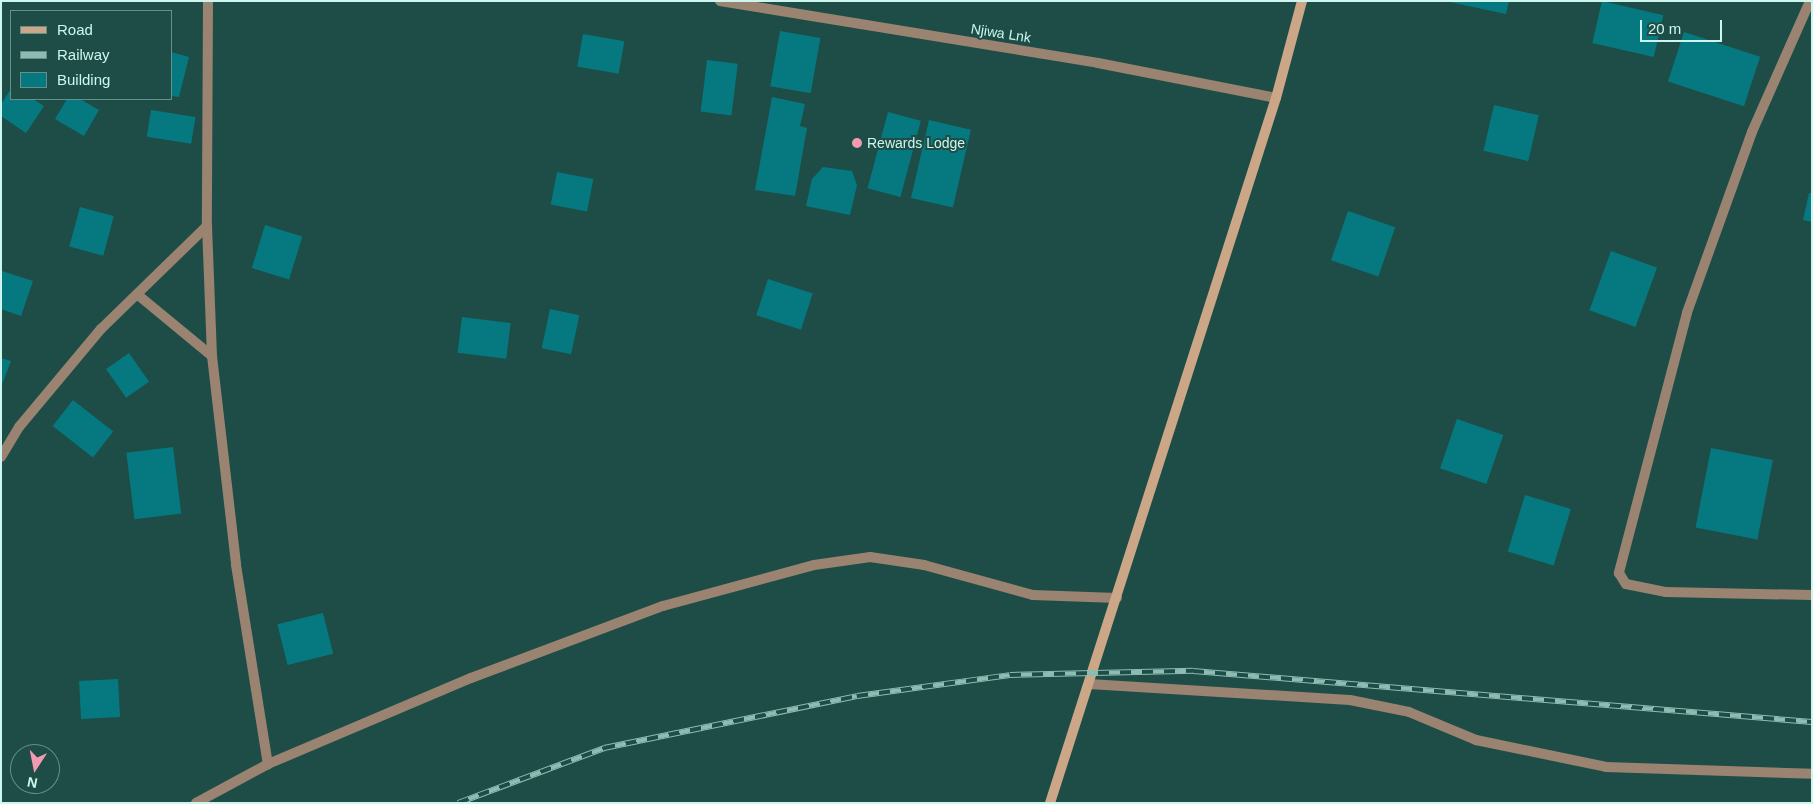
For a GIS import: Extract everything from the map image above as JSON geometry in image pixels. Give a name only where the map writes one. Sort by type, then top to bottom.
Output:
[{"type":"main road","points":[[1050,803],[1276,98],[1302,1]]},
{"type":"street","points":[[208,1],[207,226],[212,356],[236,565],[268,764]]},
{"type":"street","name":"Njiwa Lnk","points":[[720,1],[1098,63],[1276,98]]},
{"type":"street","points":[[1810,1],[1752,132],[1687,313],[1619,573],[1626,584],[1666,592],[1812,595]]},
{"type":"street","points":[[1,456],[19,428],[101,329],[207,226]]},
{"type":"street","points":[[138,295],[212,356]]},
{"type":"street","points":[[196,803],[268,764],[471,678],[663,606],[814,565],[870,557],[924,565],[1033,595],[1117,598]]},
{"type":"street","points":[[1089,684],[1350,700],[1409,712],[1476,740],[1606,767],[1812,774]]},
{"type":"building","points":[[1445,1],[1509,1],[1506,14]]},
{"type":"building","points":[[1602,1],[1663,15],[1654,57],[1592,43]]},
{"type":"building","points":[[780,31],[820,38],[811,93],[770,86]]},
{"type":"building","points":[[1684,32],[1760,57],[1744,106],[1668,81]]},
{"type":"building","points":[[583,34],[624,41],[619,74],[577,66]]},
{"type":"building","points":[[172,52],[189,57],[179,97],[172,96]]},
{"type":"building","points":[[707,60],[738,64],[731,115],[701,112]]},
{"type":"building","points":[[10,90],[10,100],[35,100],[44,106],[26,133],[1,116],[1,104]]},
{"type":"building","points":[[772,97],[805,104],[800,126],[807,128],[795,196],[755,190]]},
{"type":"building","points":[[66,100],[82,100],[99,110],[84,136],[55,119]]},
{"type":"building","points":[[1494,105],[1539,115],[1528,161],[1483,151]]},
{"type":"building","points":[[151,110],[195,117],[191,144],[147,137]]},
{"type":"building","points":[[888,112],[921,121],[900,197],[868,188]]},
{"type":"building","points":[[929,120],[971,130],[953,208],[911,198]]},
{"type":"building","points":[[823,167],[852,171],[857,185],[850,215],[806,206],[812,179]]},
{"type":"building","points":[[557,172],[593,179],[587,211],[551,204]]},
{"type":"building","points":[[1809,193],[1812,193],[1812,222],[1803,220]]},
{"type":"building","points":[[80,207],[114,216],[103,256],[69,247]]},
{"type":"building","points":[[1348,211],[1395,227],[1378,276],[1331,260]]},
{"type":"building","points":[[265,225],[302,236],[289,279],[252,268]]},
{"type":"building","points":[[1611,251],[1657,268],[1635,327],[1589,310]]},
{"type":"building","points":[[2,271],[33,281],[21,316],[1,309]]},
{"type":"building","points":[[768,279],[813,294],[801,330],[756,315]]},
{"type":"building","points":[[550,309],[579,315],[571,354],[542,348]]},
{"type":"building","points":[[462,317],[511,323],[506,359],[458,353]]},
{"type":"building","points":[[129,353],[149,382],[126,398],[106,369]]},
{"type":"building","points":[[1,358],[11,361],[1,387]]},
{"type":"building","points":[[73,400],[113,431],[93,457],[53,426]]},
{"type":"building","points":[[1457,419],[1503,435],[1486,484],[1440,468]]},
{"type":"building","points":[[173,447],[181,514],[135,519],[126,453]]},
{"type":"building","points":[[1711,448],[1773,460],[1757,540],[1696,528]]},
{"type":"building","points":[[1525,495],[1571,509],[1554,565],[1508,551]]},
{"type":"building","points":[[323,613],[333,654],[288,665],[277,624]]},
{"type":"building","points":[[118,679],[120,717],[81,719],[79,681]]},
{"type":"railway","points":[[458,803],[604,748],[857,696],[1010,675],[1193,671],[1812,722]]},
{"type":"place","name":"Rewards Lodge","points":[[857,143]]}]
